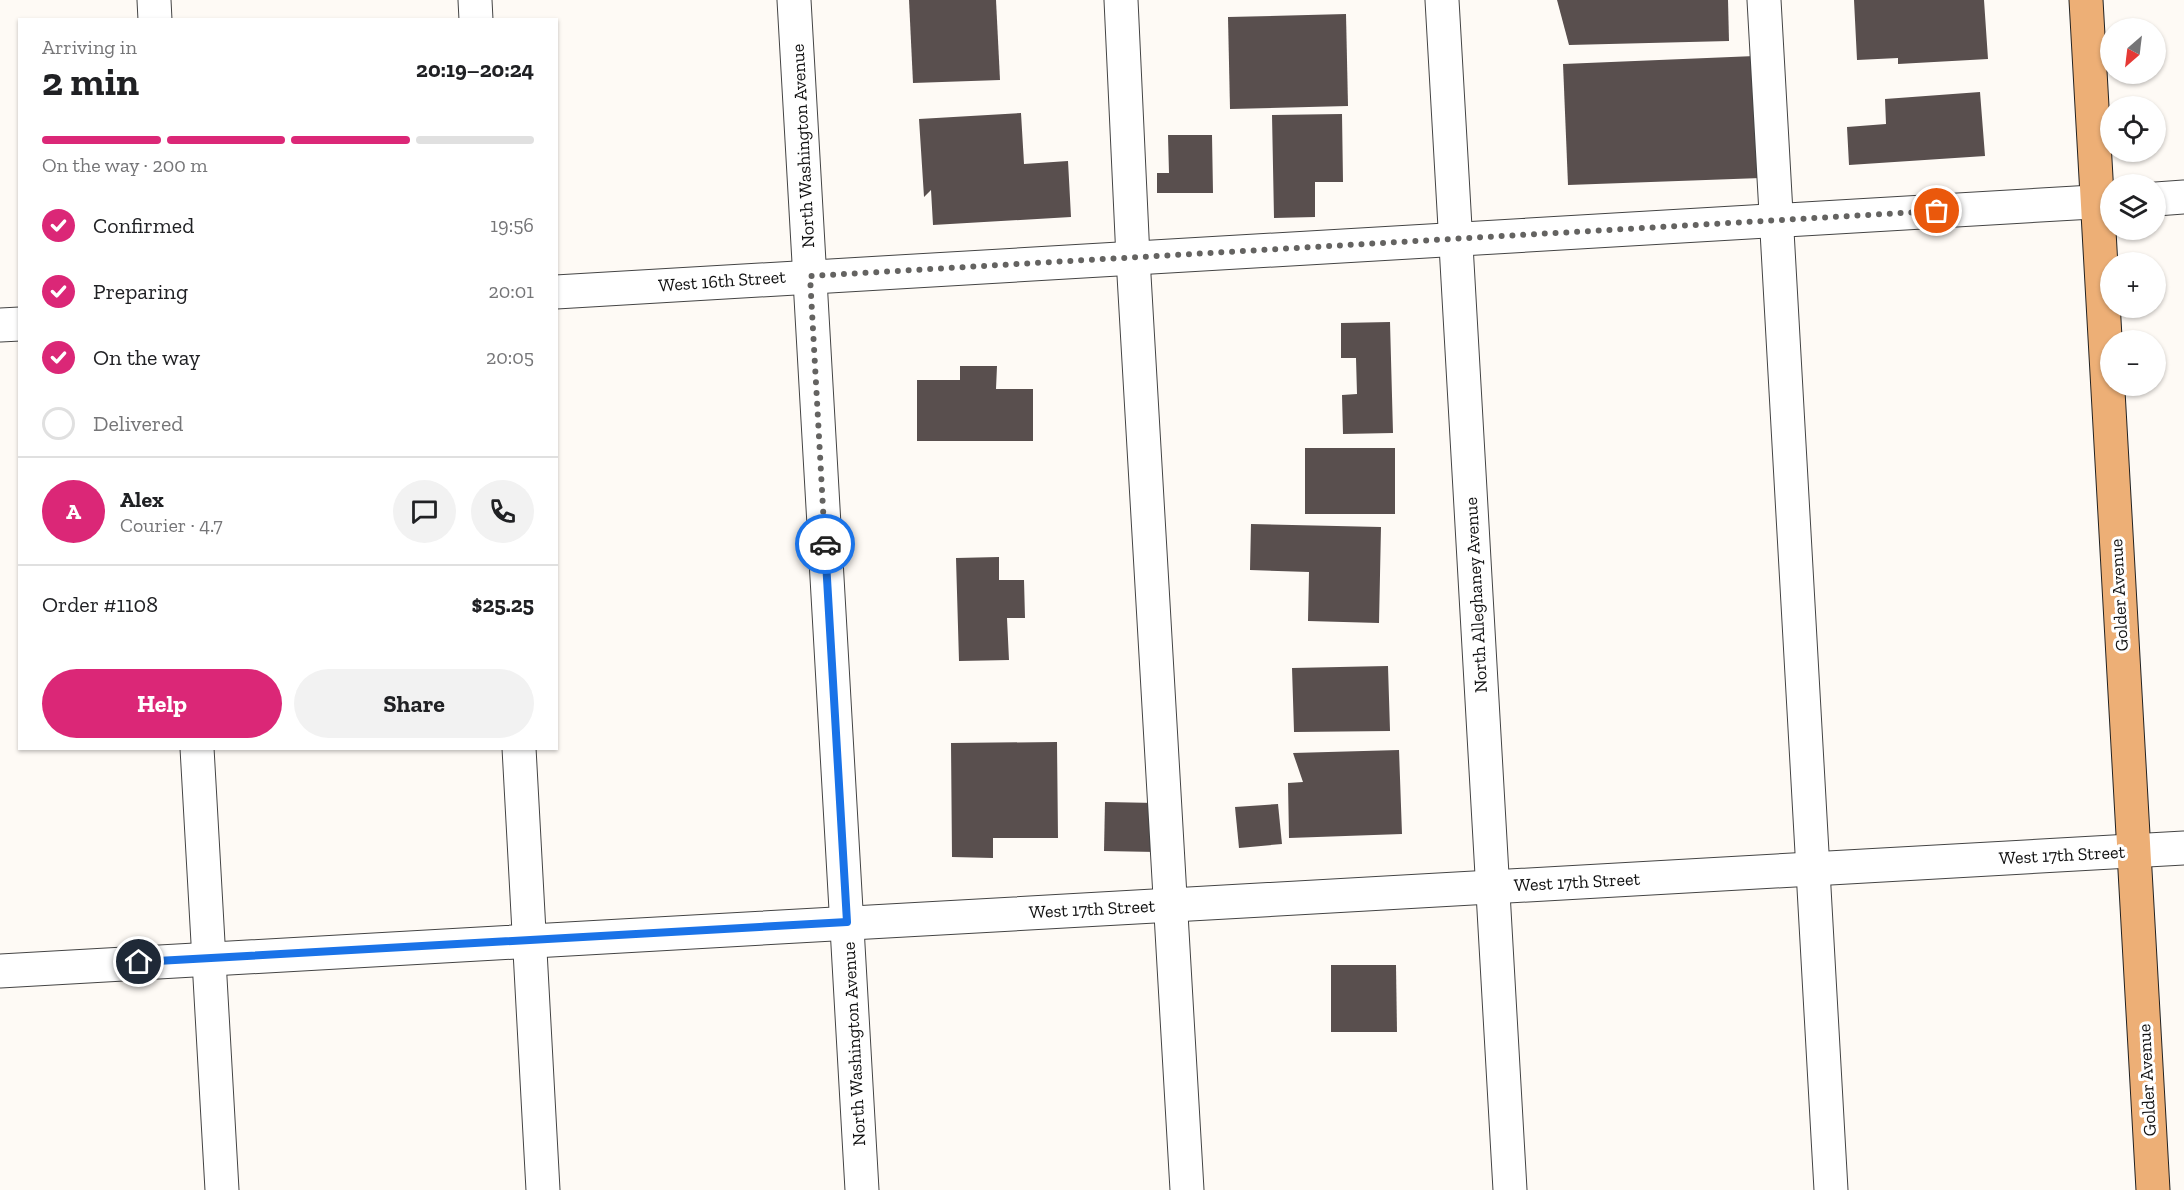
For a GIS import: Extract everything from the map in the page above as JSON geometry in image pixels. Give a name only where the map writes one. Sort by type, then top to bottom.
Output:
[{"type":"main road","name":"Golder Avenue","points":[[2086,0],[2102,174]]},
{"type":"main road","name":"Golder Avenue","points":[[2106,240],[2134,850],[2153,1190]]},
{"type":"street","points":[[154,0],[155,18]]},
{"type":"street","points":[[475,0],[476,18]]},
{"type":"street","name":"North Washington Avenue","points":[[794,0],[862,1190]]},
{"type":"street","points":[[1121,0],[1133,258],[1187,1190]]},
{"type":"street","name":"North Alleghaney Avenue","points":[[1442,0],[1510,1190]]},
{"type":"street","points":[[1764,0],[1831,1190]]},
{"type":"street","points":[[2166,198],[2184,197]]},
{"type":"street","name":"West 16th Street","points":[[558,292],[2100,202]]},
{"type":"street","points":[[0,325],[18,324]]},
{"type":"street","points":[[197,750],[222,1190]]},
{"type":"street","points":[[519,750],[543,1190]]},
{"type":"street","name":"West 17th Street","points":[[0,971],[2184,848]]},
{"type":"building","points":[[909,0],[996,0],[1000,80],[913,83]]},
{"type":"building","points":[[1557,0],[1728,0],[1729,41],[1569,45]]},
{"type":"building","points":[[1854,0],[1984,0],[1988,59],[1898,64],[1898,58],[1857,60]]},
{"type":"building","points":[[1346,14],[1348,106],[1230,109],[1228,17]]},
{"type":"building","points":[[1755,56],[1761,178],[1568,185],[1563,64]]},
{"type":"building","points":[[1980,92],[1985,156],[1849,165],[1847,127],[1886,124],[1885,99]]},
{"type":"building","points":[[1021,113],[1024,164],[1068,161],[1071,217],[933,225],[931,190],[924,197],[919,119]]},
{"type":"building","points":[[1342,114],[1343,182],[1315,182],[1315,217],[1274,218],[1272,115]]},
{"type":"building","points":[[1168,135],[1212,135],[1213,193],[1157,193],[1157,173],[1169,173]]},
{"type":"building","points":[[1390,322],[1393,433],[1343,434],[1342,395],[1357,394],[1356,358],[1341,358],[1341,323]]},
{"type":"building","points":[[960,366],[997,366],[996,389],[1033,389],[1033,441],[917,441],[917,380],[960,380]]},
{"type":"building","points":[[1305,448],[1395,448],[1395,514],[1305,514]]},
{"type":"building","points":[[1251,524],[1381,527],[1379,623],[1308,621],[1309,572],[1250,570]]},
{"type":"building","points":[[999,557],[999,580],[1024,580],[1025,618],[1007,618],[1009,660],[959,661],[956,558]]},
{"type":"building","points":[[1388,666],[1390,731],[1294,732],[1292,668]]},
{"type":"building","points":[[1057,742],[1058,838],[993,838],[993,858],[952,857],[951,743]]},
{"type":"building","points":[[1399,750],[1402,834],[1289,838],[1288,783],[1303,782],[1293,753]]},
{"type":"building","points":[[1105,802],[1157,803],[1156,852],[1104,851]]},
{"type":"building","points":[[1278,804],[1282,844],[1239,848],[1235,807]]},
{"type":"building","points":[[1331,965],[1396,965],[1397,1032],[1331,1032]]},
{"type":"way so far","points":[[825,544],[810,276],[1937,211]]},
{"type":"route","points":[[139,962],[847,922],[825,544]]}]
